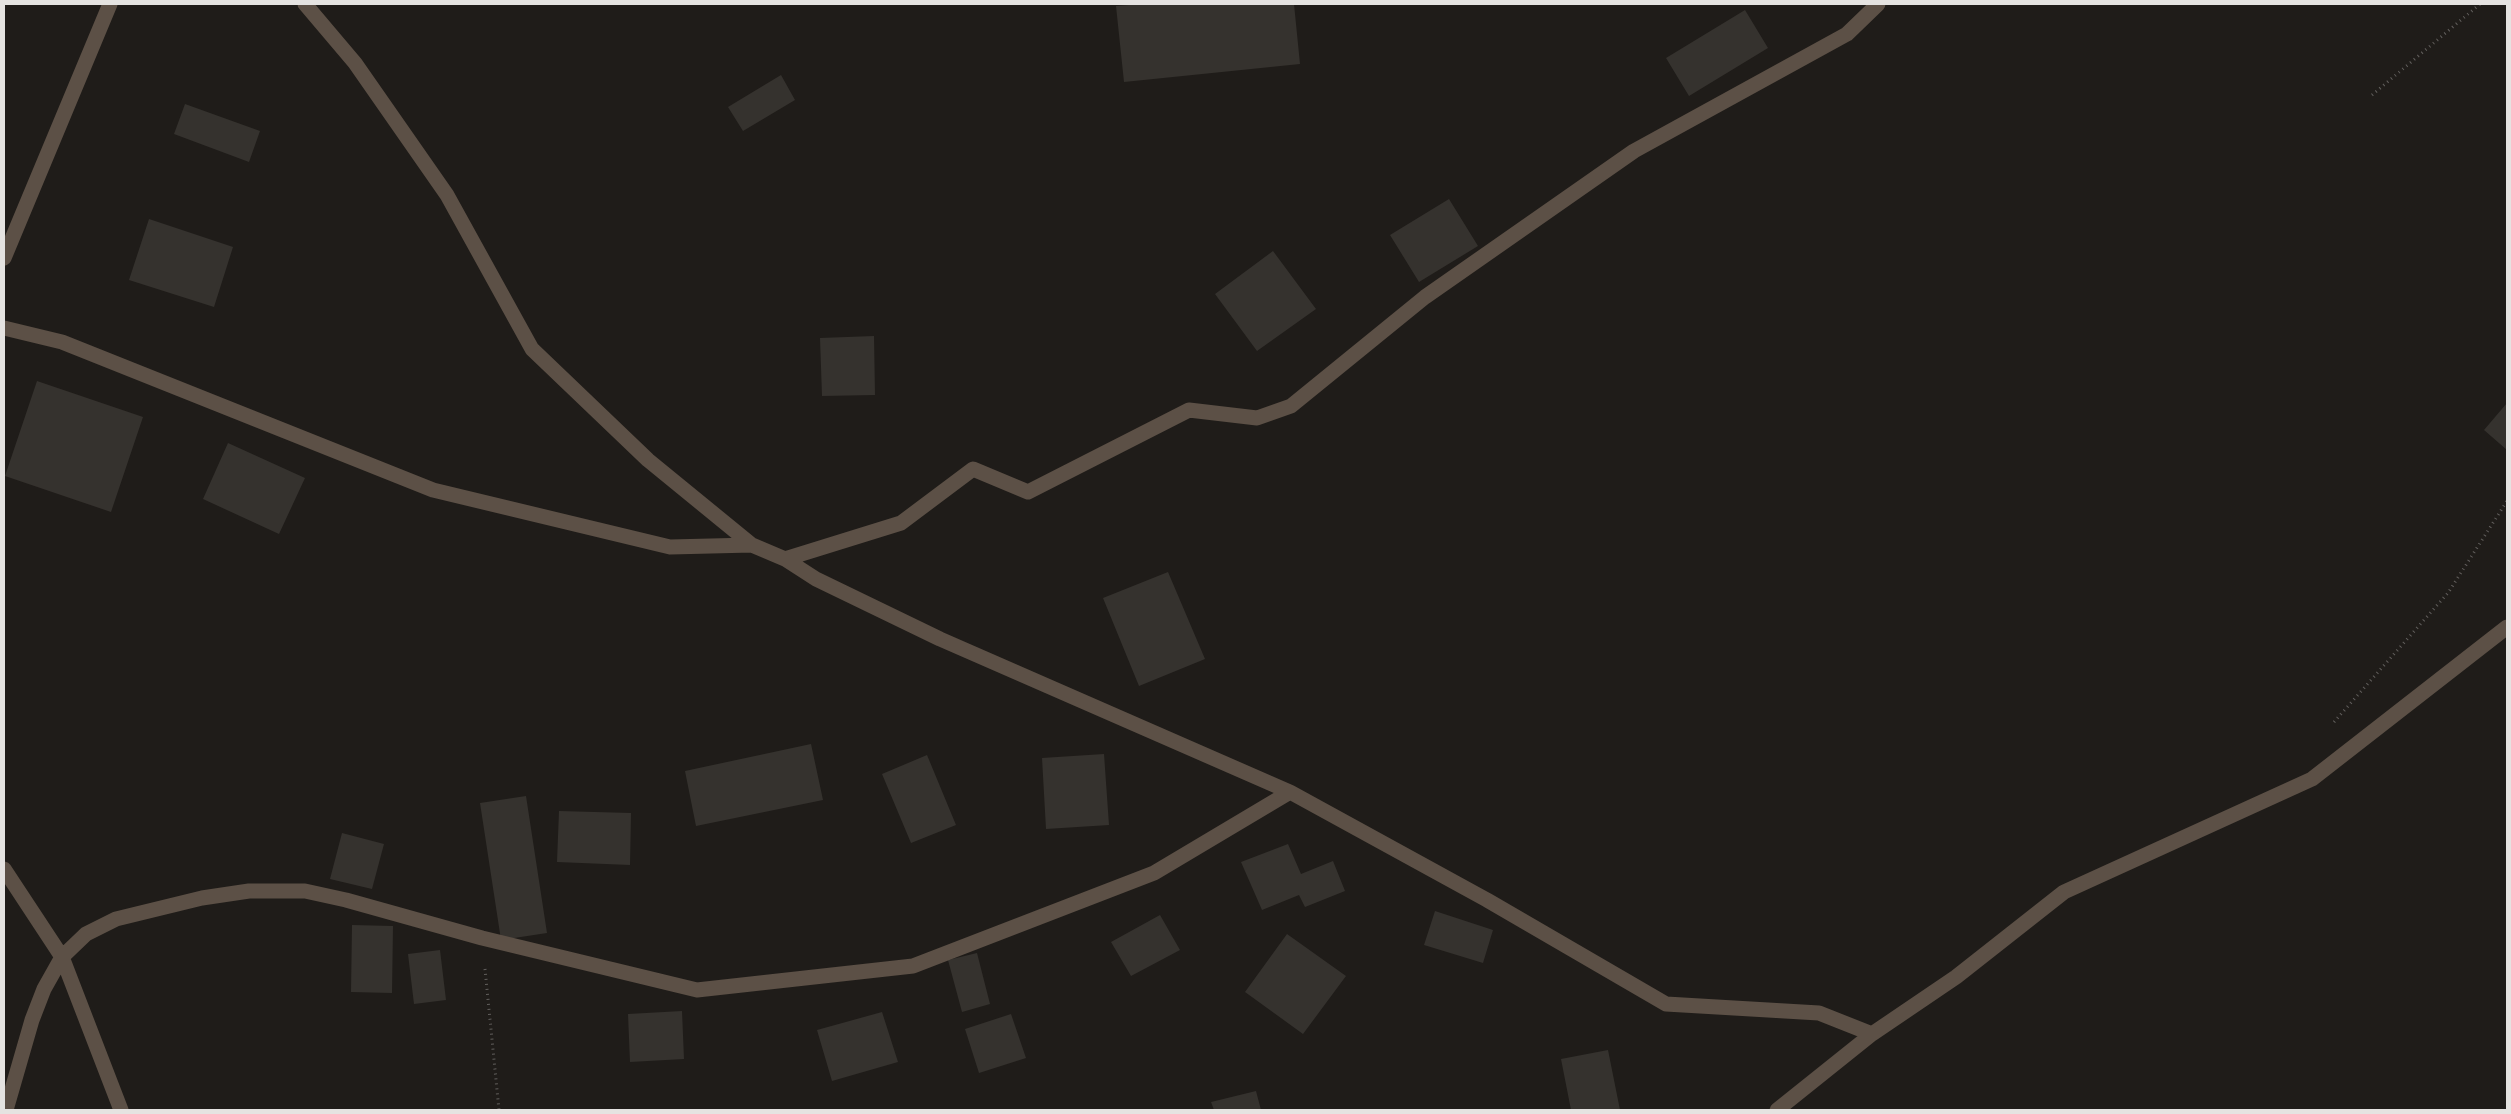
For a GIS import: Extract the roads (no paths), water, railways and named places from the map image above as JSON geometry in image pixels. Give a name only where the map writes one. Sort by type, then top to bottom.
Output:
[{"type":"street","points":[[4,258],[110,4]]},
{"type":"street","points":[[305,4],[355,63],[447,195],[532,349],[648,460],[752,545],[785,559],[816,579],[940,638],[1290,792],[1487,900],[1666,1004],[1819,1013],[1872,1034]]},
{"type":"street","points":[[785,559],[901,523],[973,469],[1028,492],[1189,410],[1257,418],[1291,406],[1425,297],[1634,151],[1847,34],[1878,4]]},
{"type":"street","points":[[4,328],[62,342],[434,490],[670,547],[752,545]]},
{"type":"street","points":[[1777,1110],[1872,1034],[1956,977],[2064,892],[2312,779],[2507,627]]},
{"type":"street","points":[[6,1110],[32,1020],[44,989],[62,957],[86,934],[116,919],[202,898],[249,891],[305,891],[355,902],[482,938],[697,990],[913,966],[1154,873],[1290,792]]},
{"type":"street","points":[[4,869],[62,957],[120,1110]]}]
